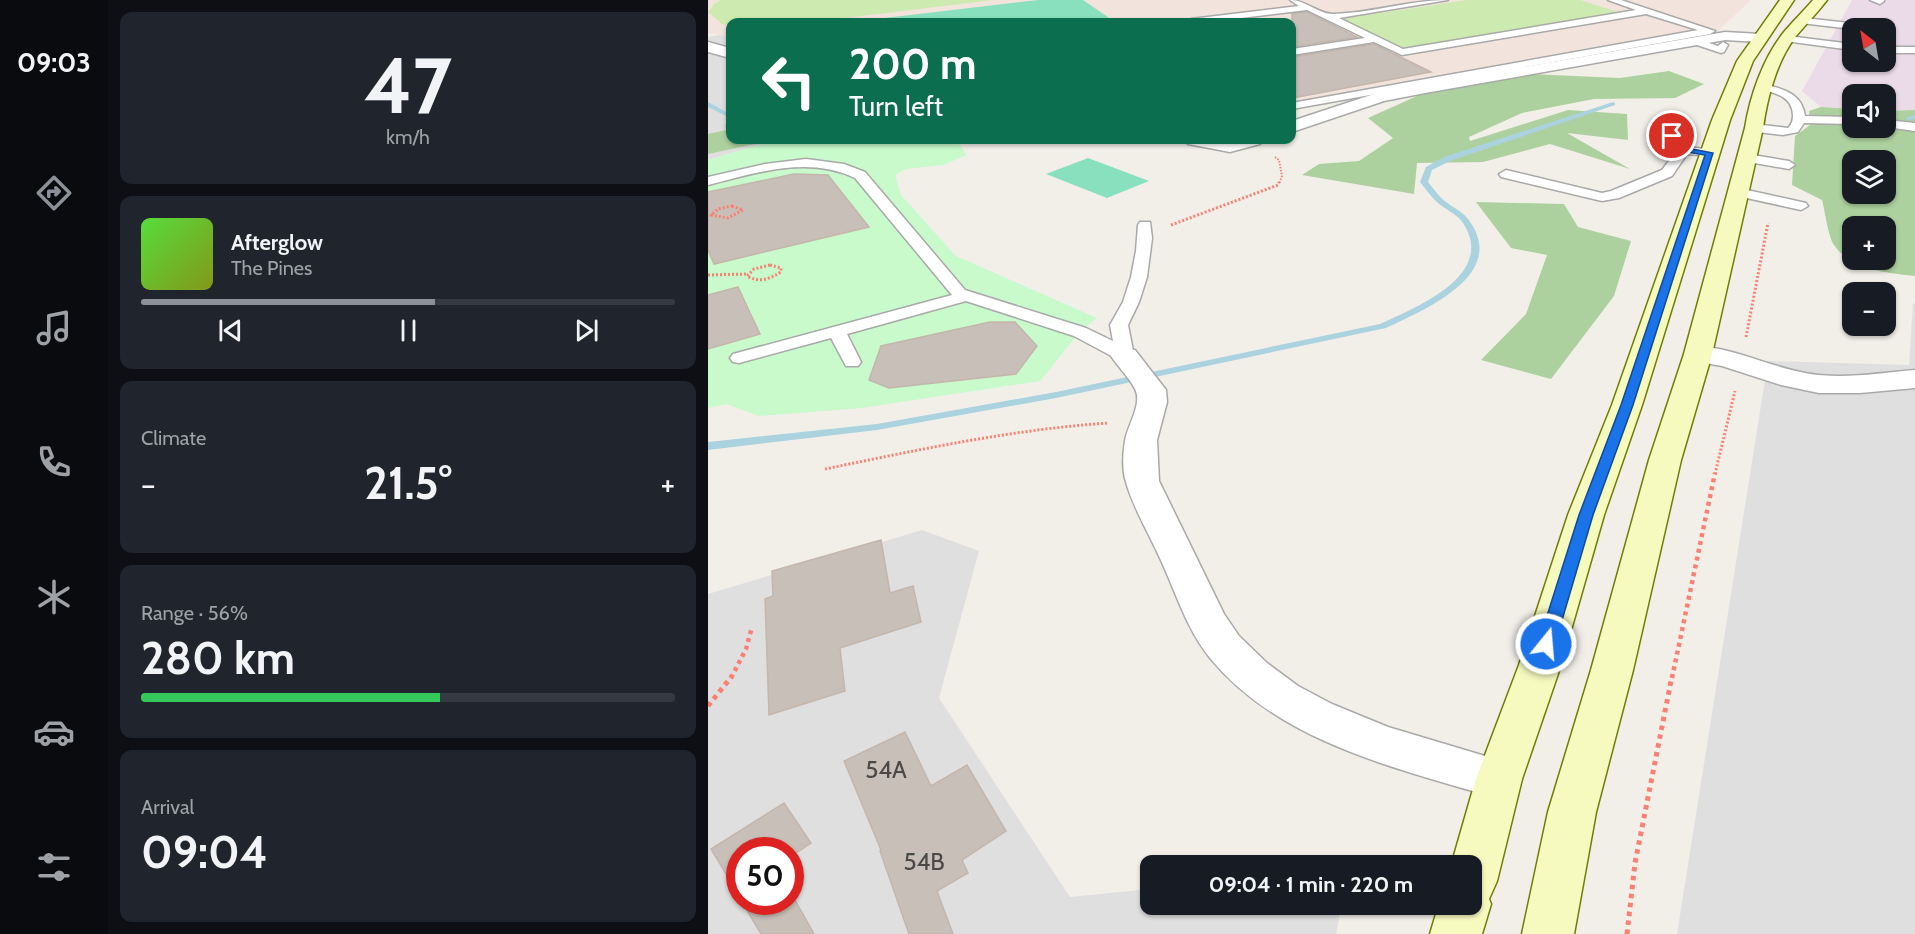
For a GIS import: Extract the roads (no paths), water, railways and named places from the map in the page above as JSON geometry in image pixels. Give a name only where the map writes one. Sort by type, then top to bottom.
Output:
[{"type":"main road","points":[[1548,934],[1572,812],[1665,460],[1698,354],[1750,143],[1757,105],[1784,33],[1784,7],[1787,0]]},
{"type":"main road","points":[[1479,855],[1499,779],[1540,665],[1586,515],[1627,405],[1697,151],[1745,61],[1784,33],[1820,0]]},
{"type":"main road","points":[[1456,934],[1461,915]]},
{"type":"street","points":[[1296,126],[1380,97],[1694,41],[1720,43],[1784,33]]},
{"type":"street","points":[[708,47],[726,52]]},
{"type":"street","points":[[1218,144],[1230,146],[1237,144]]},
{"type":"street","points":[[1698,354],[1715,355],[1774,374],[1832,385],[1915,379]]},
{"type":"street","points":[[1125,356],[1150,390],[1152,402],[1130,421],[1142,440],[1142,481],[1206,618],[1225,647],[1272,692],[1308,714],[1346,732],[1499,779]]},
{"type":"lane","points":[[1294,0],[1423,62]]},
{"type":"lane","points":[[1329,17],[1444,0]]},
{"type":"lane","points":[[1612,0],[1647,11],[1720,43]]},
{"type":"lane","points":[[1874,0],[1880,1]]},
{"type":"lane","points":[[1222,18],[1308,7]]},
{"type":"lane","points":[[1402,52],[1647,11]]},
{"type":"lane","points":[[1784,33],[1842,30]]},
{"type":"lane","points":[[1784,33],[1842,45]]},
{"type":"lane","points":[[1296,51],[1376,39]]},
{"type":"lane","points":[[1296,105],[1454,76],[1720,43]]},
{"type":"lane","points":[[1896,50],[1915,50]]},
{"type":"lane","points":[[1433,67],[1454,76]]},
{"type":"lane","points":[[1750,143],[1774,131],[1792,130],[1799,119],[1797,102],[1793,97],[1764,87]]},
{"type":"lane","points":[[1506,174],[1602,197],[1614,195],[1667,173],[1697,151],[1672,136],[1678,118]]},
{"type":"lane","points":[[1799,119],[1842,121]]},
{"type":"lane","points":[[1896,125],[1915,127]]},
{"type":"lane","points":[[1750,143],[1789,165]]},
{"type":"lane","points":[[708,181],[777,166],[807,164],[848,167],[860,175],[893,218],[959,293],[1080,332],[1125,356]]},
{"type":"lane","points":[[1738,192],[1801,206]]},
{"type":"lane","points":[[1125,356],[1119,325],[1128,310],[1140,274],[1145,229]]},
{"type":"lane","points":[[739,358],[965,296]]},
{"type":"lane","points":[[837,332],[852,362]]},
{"type":"waterway","points":[[708,104],[726,114]]},
{"type":"waterway","points":[[708,446],[877,427],[1056,395],[1383,326],[1437,298],[1454,286],[1468,271],[1476,256],[1476,238],[1465,220],[1439,200],[1424,182],[1429,169],[1447,159],[1613,104]]},
{"type":"waterway","points":[[1908,118],[1915,117]]}]
